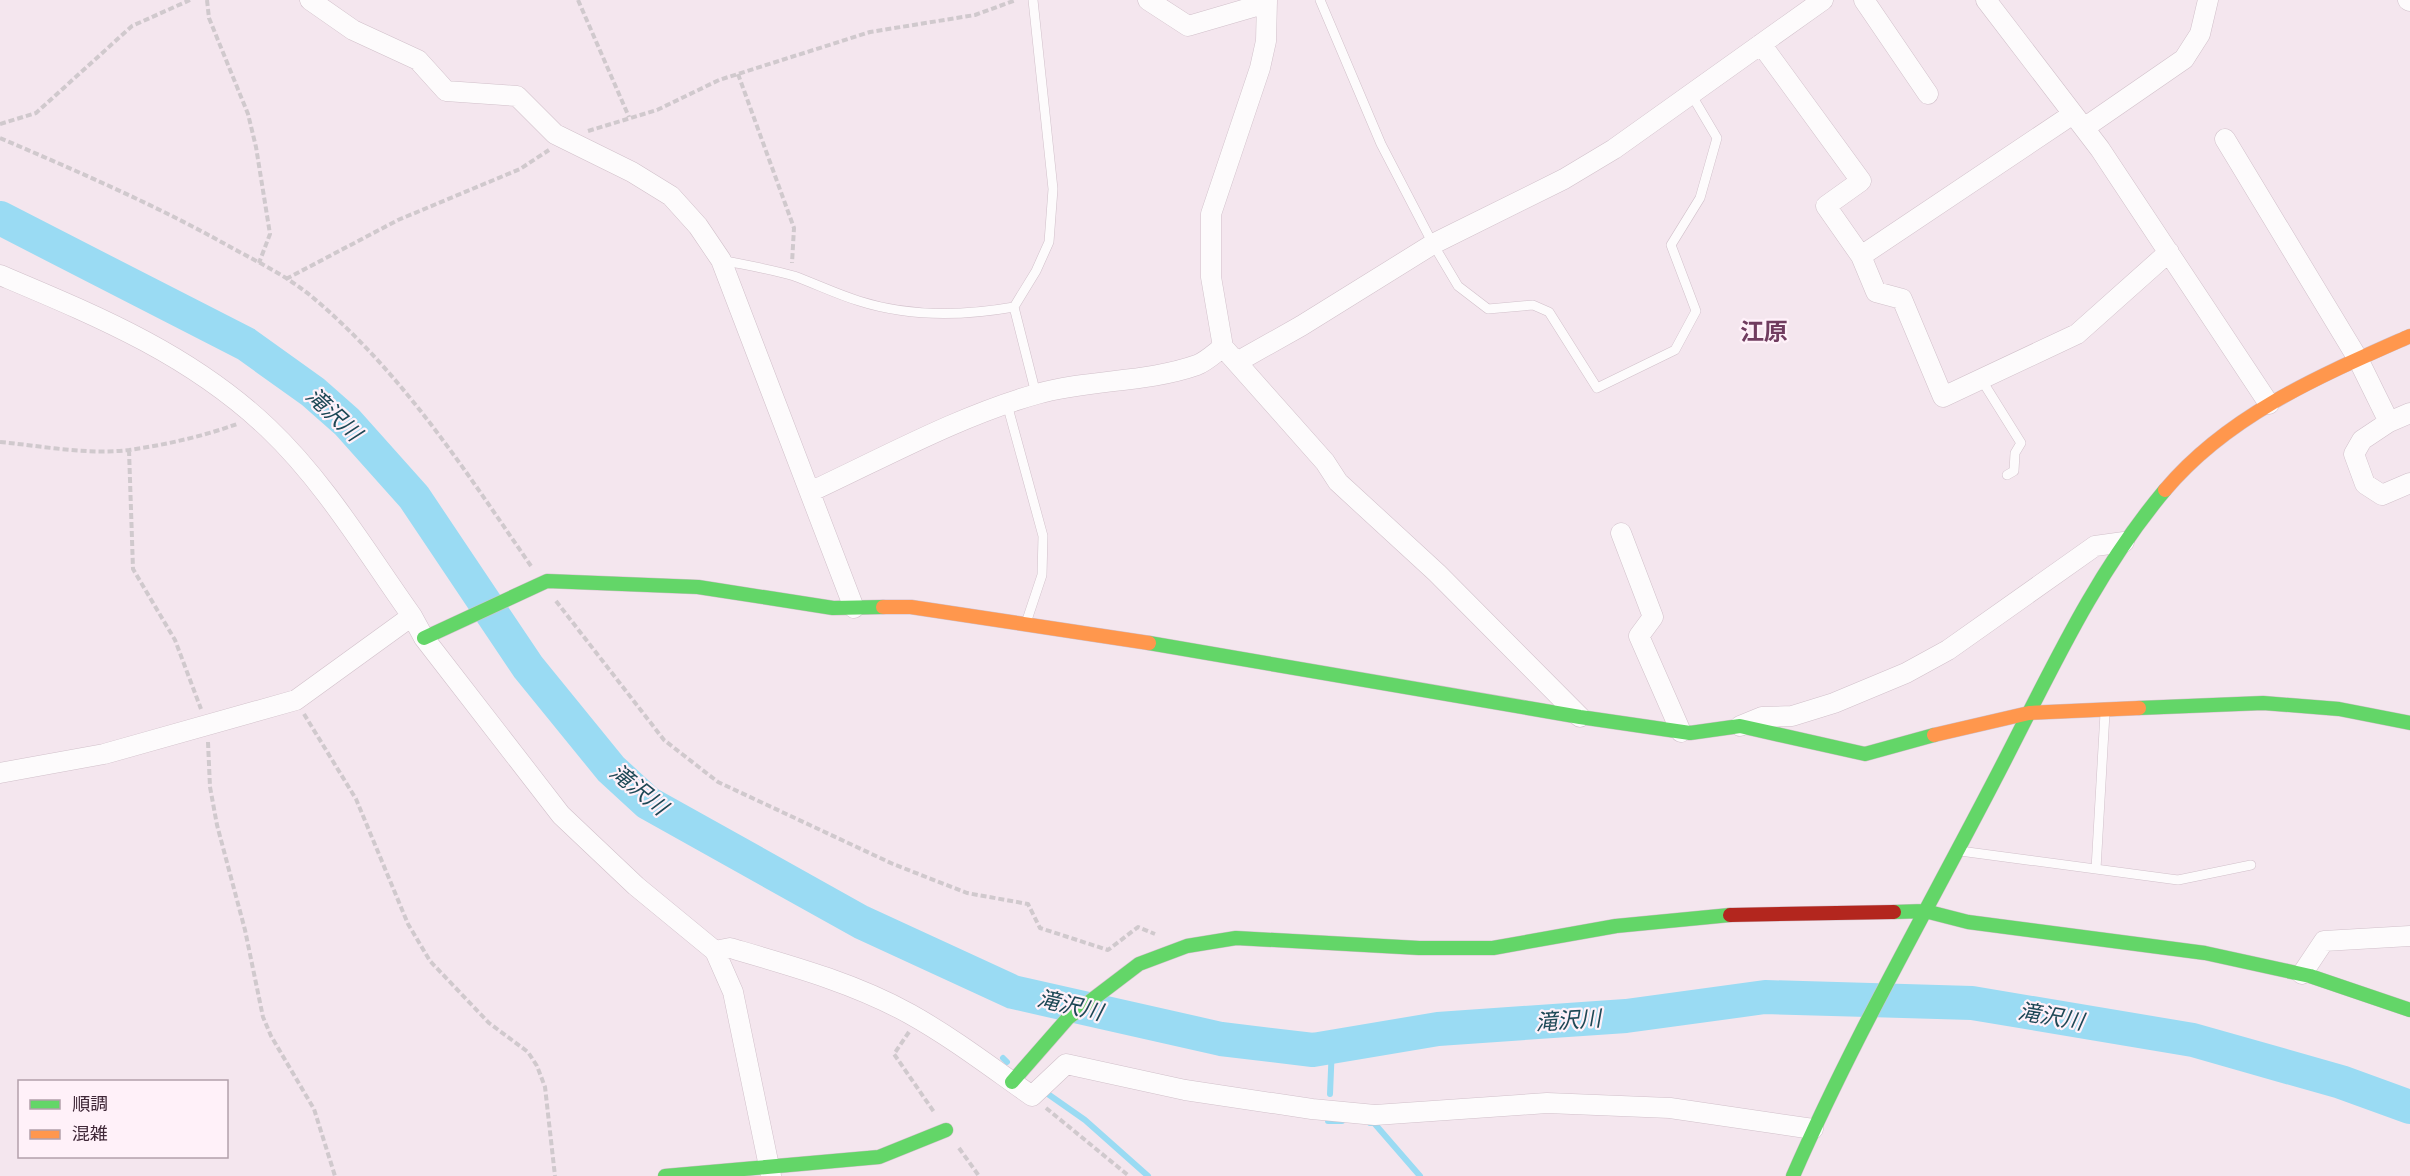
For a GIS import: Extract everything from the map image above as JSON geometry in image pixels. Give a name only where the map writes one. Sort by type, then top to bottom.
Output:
[{"type":"street","points":[[310,0],[353,30],[418,60],[446,91],[517,96],[555,134],[632,171],[671,196],[698,226],[721,260],[812,491],[854,608]]},
{"type":"street","points":[[1148,0],[1188,26],[1267,1],[1266,41],[1260,68],[1211,214],[1211,277],[1223,347],[1325,462],[1338,482],[1437,573],[1580,717]]},
{"type":"street","points":[[1237,362],[1433,244],[1564,179],[1614,149],[1823,0]]},
{"type":"street","points":[[1864,0],[1928,94]]},
{"type":"street","points":[[1986,0],[2079,121],[2269,404]]},
{"type":"street","points":[[1861,256],[2184,59],[2200,34],[2208,0]]},
{"type":"street","points":[[1761,44],[1861,181],[1826,206],[1861,256],[1876,291],[1902,299],[1943,397],[2077,334],[2169,252]]},
{"type":"street","points":[[2225,139],[2358,359],[2389,422]]},
{"type":"street","points":[[0,275],[111,321],[184,361],[268,428],[324,491],[412,616],[561,814],[636,886],[716,951],[733,992],[770,1171]]},
{"type":"street","points":[[1793,1176],[1815,1126],[1925,911],[2091,595],[2124,542],[2163,492],[2206,448],[2269,404],[2358,359],[2410,336]]},
{"type":"street","points":[[812,491],[931,435],[1006,404],[1036,394],[1084,383],[1131,380],[1199,364],[1223,347]]},
{"type":"street","points":[[2410,413],[2389,422],[2362,440],[2354,454],[2365,484],[2382,495],[2410,483]]},
{"type":"street","points":[[1621,533],[1653,617],[1639,636],[1681,732]]},
{"type":"street","points":[[428,637],[547,581],[568,580],[698,587],[833,608],[911,607],[1093,633],[1580,717],[1690,733],[1740,726],[1762,717],[1792,716],[1834,703],[1906,673],[1948,650],[2095,546],[2124,542]]},
{"type":"street","points":[[0,773],[104,754],[296,700],[412,616]]},
{"type":"street","points":[[1740,726],[1865,754],[1906,741],[2029,713],[2263,703],[2339,709],[2410,723]]},
{"type":"street","points":[[1012,1082],[1068,1018],[1139,964],[1187,946],[1236,938],[1419,948],[1493,948],[1616,926],[1723,915],[1925,911],[1968,922],[2205,953],[2302,974],[2410,1010]]},
{"type":"street","points":[[2302,974],[2324,941],[2410,936]]},
{"type":"street","points":[[716,951],[730,948],[836,980],[918,1019],[1032,1096],[1066,1064],[1185,1090],[1376,1115],[1547,1102],[1670,1108],[1815,1126]]},
{"type":"street","points":[[665,1176],[770,1171],[879,1157],[946,1130]]},
{"type":"lane","points":[[1033,0],[1053,189],[1049,242],[1036,271],[1014,307],[1036,394]]},
{"type":"lane","points":[[1320,0],[1381,144],[1433,244],[1458,286],[1488,309],[1533,305],[1549,312],[1597,388],[1675,350],[1696,311],[1671,245],[1700,198],[1717,138],[1691,94]]},
{"type":"lane","points":[[721,260],[792,276],[859,302],[888,309],[944,314],[981,313],[1014,307]]},
{"type":"lane","points":[[1982,379],[2021,443],[2015,453],[2014,471],[2007,475]]},
{"type":"lane","points":[[1006,404],[1043,536],[1042,575],[1025,625]]},
{"type":"lane","points":[[2096,869],[2105,709]]},
{"type":"lane","points":[[1957,851],[2178,880],[2251,865]]},
{"type":"path","points":[[0,124],[36,113],[132,26],[190,0]]},
{"type":"path","points":[[207,0],[209,18],[248,114],[256,147],[270,234],[260,263]]},
{"type":"path","points":[[578,0],[629,117]]},
{"type":"path","points":[[286,279],[398,220],[520,169],[566,140],[629,117],[657,110],[719,80],[870,32],[975,15],[1016,0]]},
{"type":"path","points":[[738,74],[794,228],[792,276]]},
{"type":"path","points":[[0,442],[87,450],[129,450],[217,431],[255,417]]},
{"type":"path","points":[[129,450],[133,569],[175,640],[207,725],[210,787],[217,825],[245,930],[263,1017],[271,1036],[314,1109],[335,1176]]},
{"type":"path","points":[[296,700],[356,799],[408,924],[430,961],[489,1023],[528,1052],[537,1066],[545,1087],[555,1176]]},
{"type":"path","points":[[918,1019],[894,1054],[979,1176]]},
{"type":"path","points":[[1032,1096],[1129,1176]]},
{"type":"waterway","name":"滝沢川","points":[[0,218],[246,344],[313,392],[347,422],[414,497],[528,667],[611,769],[648,803],[861,922],[1013,992],[1221,1039],[1313,1050],[1438,1029],[1626,1016],[1765,997],[1972,1003],[2193,1040],[2341,1082],[2410,1107]]},
{"type":"waterway","points":[[1330,1094],[1332,1046]]},
{"type":"waterway","points":[[1003,1058],[1007,1062]]},
{"type":"waterway","points":[[1045,1092],[1085,1120],[1148,1176]]},
{"type":"waterway","points":[[1328,1121],[1342,1121]]},
{"type":"waterway","points":[[1370,1123],[1374,1123],[1420,1176]]},
{"type":"traffic: fast","points":[[1793,1176],[1864,1027],[2071,632],[2114,559],[2165,490]]},
{"type":"traffic: fast","points":[[424,638],[547,581],[698,587],[833,608],[883,607]]},
{"type":"traffic: fast","points":[[1149,643],[1580,717],[1690,733],[1740,726],[1865,754],[1934,735]]},
{"type":"traffic: fast","points":[[2139,708],[2263,703],[2339,709],[2410,723]]},
{"type":"traffic: fast","points":[[1894,912],[1925,911],[1968,922],[2205,953],[2310,976],[2410,1010]]},
{"type":"traffic: fast","points":[[1012,1082],[1068,1018],[1139,964],[1187,946],[1236,938],[1419,948],[1493,948],[1616,926],[1730,915]]},
{"type":"traffic: fast","points":[[665,1176],[879,1157],[946,1130]]},
{"type":"traffic: slow","points":[[2165,490],[2190,463],[2247,418],[2311,382],[2410,336]]},
{"type":"traffic: slow","points":[[883,607],[911,607],[1149,643]]},
{"type":"traffic: slow","points":[[1934,735],[2029,713],[2139,708]]},
{"type":"traffic: jam","points":[[1730,915],[1894,912]]},
{"type":"district","name":"江原","points":[[1764,332]]}]
